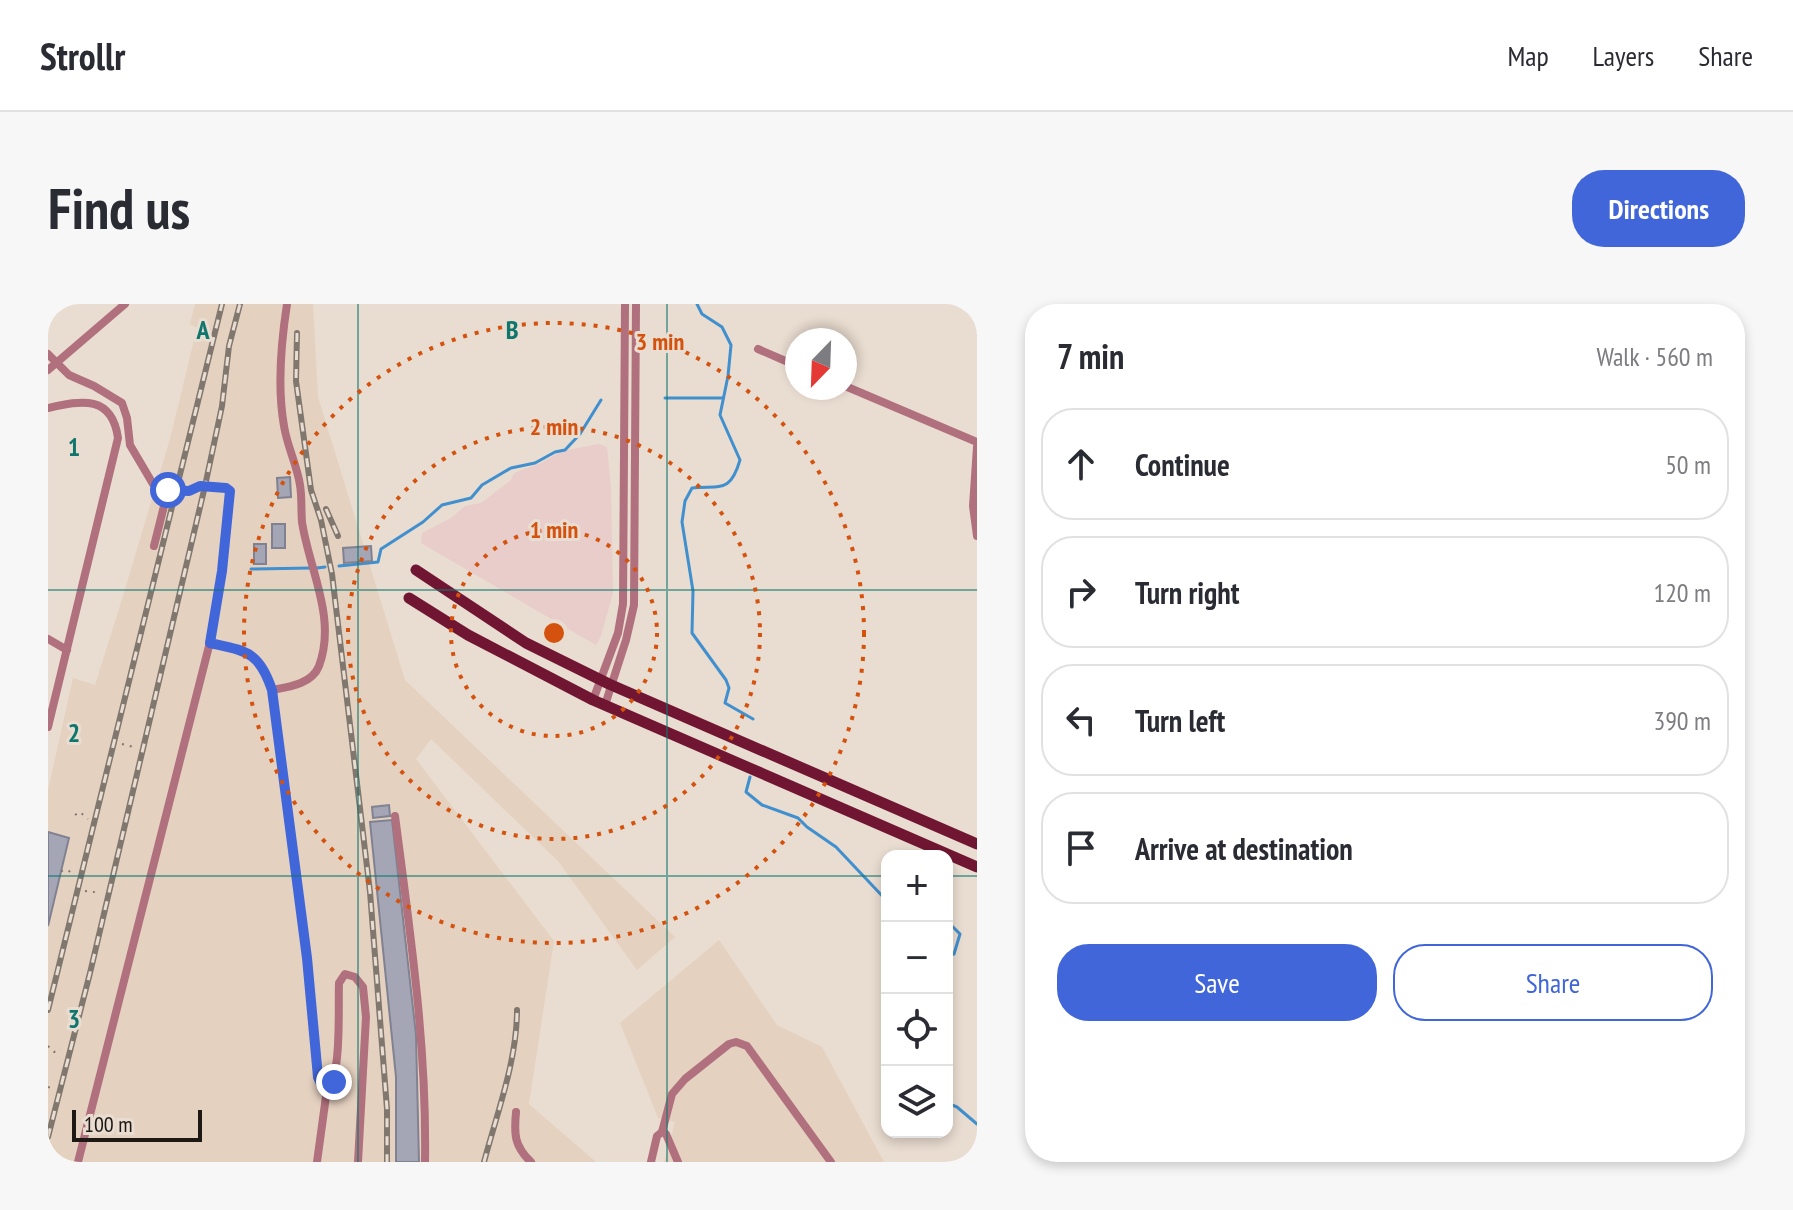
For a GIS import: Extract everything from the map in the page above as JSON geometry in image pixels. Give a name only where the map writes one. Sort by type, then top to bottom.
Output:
[{"type":"main road","points":[[416,570],[526,643],[606,683],[977,844]]},
{"type":"main road","points":[[409,598],[468,635],[593,700],[977,867]]},
{"type":"street","points":[[48,370],[125,304]]},
{"type":"street","points":[[272,690],[297,685],[318,670],[326,642],[316,576],[302,523],[301,486],[284,428],[281,363],[287,304]]},
{"type":"street","points":[[605,705],[624,580],[625,304]]},
{"type":"street","points":[[593,700],[606,683],[634,605],[637,552],[636,304]]},
{"type":"street","points":[[758,349],[785,361]]},
{"type":"street","points":[[48,354],[69,375],[122,403],[130,445],[153,484],[168,490],[189,491],[200,486],[230,491],[222,571],[210,643],[78,1162]]},
{"type":"street","points":[[857,391],[977,444],[973,506],[977,536]]},
{"type":"street","points":[[48,408],[82,401],[97,405],[109,412],[116,423],[118,438],[48,727]]},
{"type":"street","points":[[154,546],[168,490]]},
{"type":"street","points":[[48,639],[67,650]]},
{"type":"street","points":[[210,643],[250,653],[265,669],[272,690],[307,958],[318,1077],[327,1089]]},
{"type":"street","points":[[395,816],[421,1034],[426,1113],[425,1162]]},
{"type":"street","points":[[317,1162],[327,1089],[334,1082],[339,983],[345,974],[355,977],[363,987],[366,1017],[358,1162]]},
{"type":"street","points":[[651,1162],[657,1136],[662,1132],[668,1102],[678,1086],[729,1044],[736,1042],[747,1046],[831,1162]]},
{"type":"street","points":[[516,1112],[514,1136],[517,1146],[531,1162]]},
{"type":"street","points":[[662,1132],[666,1134],[678,1162]]},
{"type":"path","points":[[122,744],[134,747]]},
{"type":"path","points":[[75,815],[80,812],[88,819]]},
{"type":"path","points":[[61,871],[68,870],[74,876]]},
{"type":"path","points":[[85,891],[94,892],[98,897]]},
{"type":"path","points":[[48,1046],[54,1052],[61,1049]]},
{"type":"shaded area","points":[[195,304],[313,304],[318,397],[405,680],[675,937],[637,970],[558,861],[431,739],[416,759],[554,941],[529,1104],[596,1162],[48,1162],[48,790],[73,678],[95,685],[123,596],[170,439],[197,328],[190,324]]},
{"type":"shaded area","points":[[599,444],[607,447],[611,488],[613,593],[596,645],[421,543],[422,533],[451,518],[465,506],[481,503],[511,480],[514,473],[562,451]]},
{"type":"shaded area","points":[[719,940],[777,1025],[822,1047],[884,1162],[664,1162],[675,1122],[658,1118],[620,1023]]},
{"type":"building","points":[[290,477],[291,497],[278,498],[277,478]]},
{"type":"building","points":[[272,524],[285,524],[285,548],[272,548]]},
{"type":"building","points":[[254,544],[266,544],[266,564],[254,564]]},
{"type":"building","points":[[371,546],[372,561],[344,563],[343,548]]},
{"type":"building","points":[[389,805],[390,816],[373,818],[372,807]]},
{"type":"building","points":[[392,820],[416,1035],[419,1162],[396,1162],[396,1077],[370,822]]},
{"type":"building","points":[[48,832],[69,838],[48,926]]},
{"type":"waterway","points":[[697,304],[702,314],[722,327],[731,345],[720,415],[740,460],[728,483],[717,487],[692,488],[685,501],[682,522],[693,591],[692,633],[726,680],[729,688],[725,703],[753,719]]},
{"type":"waterway","points":[[665,398],[723,398]]},
{"type":"waterway","points":[[339,566],[378,562],[381,549],[423,522],[442,505],[471,498],[482,485],[511,468],[535,463],[565,450],[580,434],[601,400]]},
{"type":"waterway","points":[[317,568],[325,567]]},
{"type":"waterway","points":[[251,569],[311,568]]},
{"type":"waterway","points":[[750,777],[746,792],[762,805],[798,818],[836,847],[881,895]]},
{"type":"waterway","points":[[953,927],[960,934],[953,954]]},
{"type":"waterway","points":[[953,1105],[977,1124]]},
{"type":"railway","points":[[48,1010],[222,304]]},
{"type":"railway","points":[[48,1137],[205,486],[222,406],[229,346],[240,304]]},
{"type":"railway","points":[[297,333],[296,381],[311,490],[321,520],[332,574],[370,892],[387,1109],[387,1162]]},
{"type":"railway","points":[[326,509],[338,536]]},
{"type":"railway","points":[[484,1162],[510,1068],[517,1010]]},
{"type":"route","points":[[168,490],[189,491],[200,486],[230,491],[222,571],[210,643],[250,653],[257,658],[265,669],[272,690],[307,958],[318,1077],[327,1089],[334,1082]]}]
